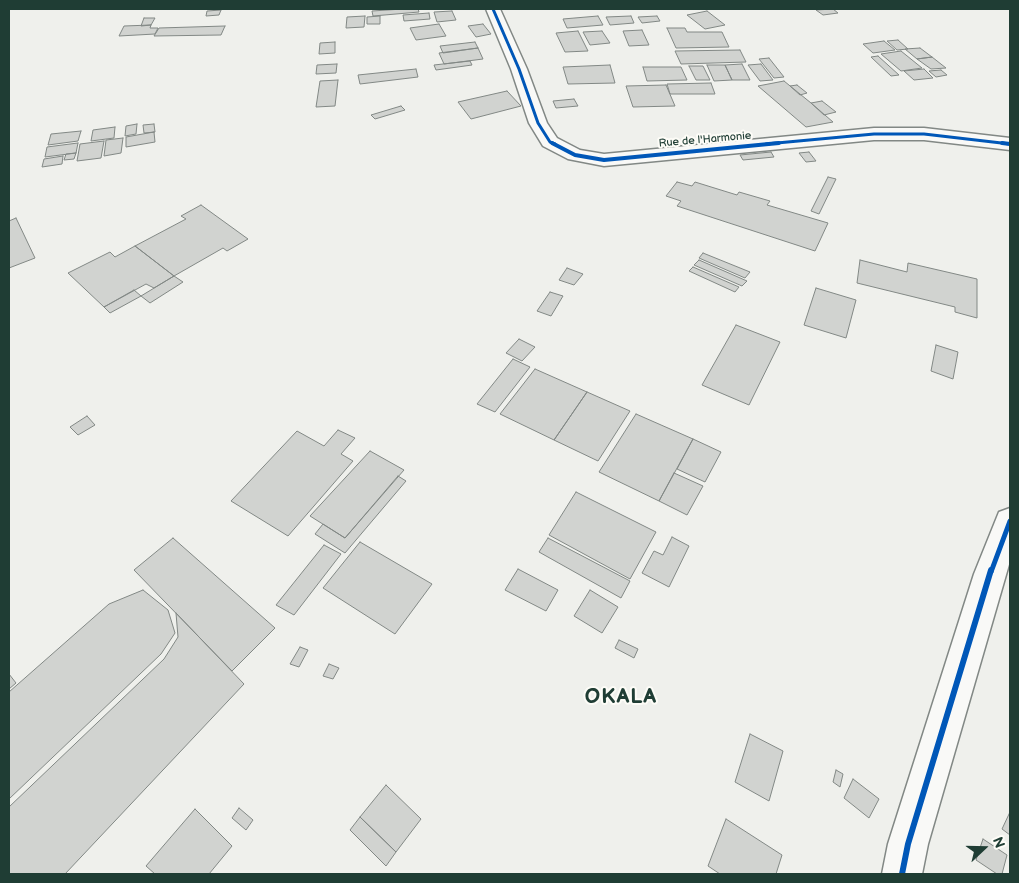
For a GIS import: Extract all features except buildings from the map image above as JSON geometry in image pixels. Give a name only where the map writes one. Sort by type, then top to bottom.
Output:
[{"type":"street","name":"Rue de l'Harmonie","points":[[493,9],[519,69],[538,123],[550,142],[575,155],[604,160],[874,134],[924,134],[1010,144]]},
{"type":"street","points":[[902,874],[908,844],[990,574],[1010,521]]},
{"type":"cycle path","points":[[493,9],[519,69],[538,123],[550,142],[575,155],[604,160],[874,134],[924,134],[1010,144]]},
{"type":"cycle path","points":[[902,874],[908,844],[990,574],[1010,521]]},
{"type":"district","name":"OKALA","points":[[621,698]]}]
